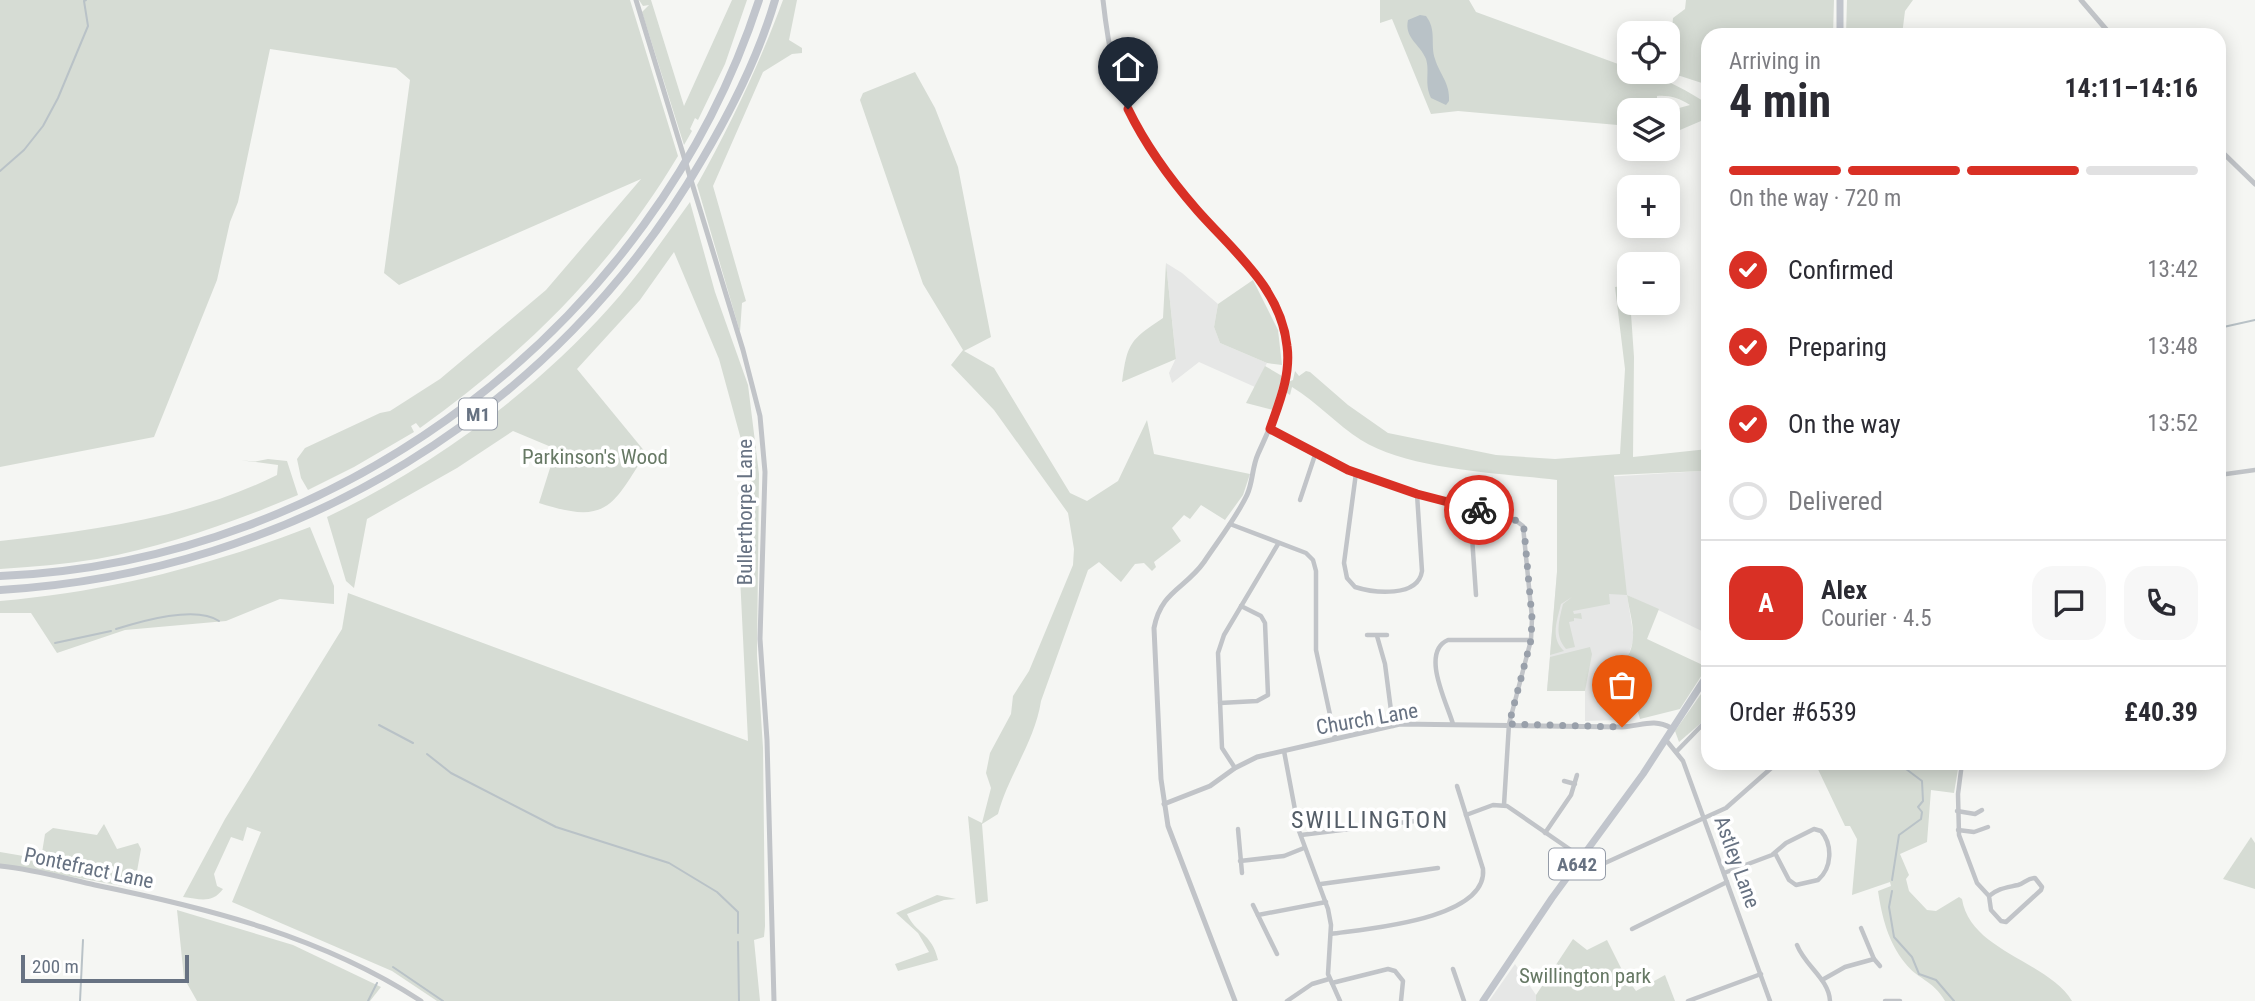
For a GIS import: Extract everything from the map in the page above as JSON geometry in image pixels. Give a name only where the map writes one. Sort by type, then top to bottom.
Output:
[{"type":"highway","name":"M1","points":[[0,576],[64,571],[137,558],[235,530],[295,507],[387,460],[486,391],[563,322],[639,233],[707,125],[730,78],[759,0]]},
{"type":"highway","name":"M1","points":[[0,590],[103,578],[156,566],[196,556],[295,521],[396,470],[509,391],[567,338],[602,299],[679,200],[723,124],[748,70],[775,0]]},
{"type":"main road","points":[[1840,0],[1840,28]]},
{"type":"main road","name":"A642","points":[[1483,1001],[1643,774],[1701,684]]},
{"type":"street","name":"Bullerthorpe Lane","points":[[636,0],[752,382],[763,450],[765,498],[760,639],[767,751],[774,1001]]},
{"type":"street","points":[[1103,0],[1115,74],[1139,131],[1177,186],[1252,269],[1269,294],[1281,320],[1288,348],[1288,368],[1247,494],[1202,565],[1165,599],[1156,616],[1154,641],[1164,804],[1183,869],[1235,1001]]},
{"type":"street","points":[[2081,0],[2105,28]]},
{"type":"street","points":[[2226,156],[2255,184]]},
{"type":"street","points":[[1270,429],[1356,473],[1417,494],[1515,520],[1522,526],[1532,618],[1531,640],[1509,724],[1504,805]]},
{"type":"street","points":[[1300,500],[1316,452]]},
{"type":"street","points":[[2226,474],[2255,470]]},
{"type":"street","points":[[1356,473],[1344,563],[1346,578],[1355,587],[1400,590],[1409,589],[1419,582],[1422,571],[1417,494]]},
{"type":"street","points":[[1469,508],[1476,594]]},
{"type":"street","points":[[1229,524],[1306,553],[1316,565],[1315,650],[1335,738]]},
{"type":"street","points":[[1235,768],[1222,748],[1218,653],[1241,606],[1278,544]]},
{"type":"street","points":[[1220,703],[1256,701],[1268,695],[1265,623],[1261,616],[1241,606]]},
{"type":"street","points":[[1367,635],[1387,635]]},
{"type":"street","points":[[1377,636],[1385,664],[1393,726]]},
{"type":"street","points":[[1453,724],[1435,664],[1434,654],[1439,646],[1448,640],[1531,640]]},
{"type":"street","name":"Church Lane","points":[[1164,804],[1210,786],[1235,768],[1257,757],[1393,726],[1509,724],[1622,727],[1651,721],[1661,722],[1671,728]]},
{"type":"street","points":[[1676,752],[1701,726]]},
{"type":"street","name":"Astley Lane","points":[[1665,739],[1684,761],[1770,1001]]},
{"type":"street","points":[[1284,751],[1304,848],[1326,902],[1331,934],[1330,981],[1340,1001]]},
{"type":"street","points":[[1583,873],[1726,808],[1769,770]]},
{"type":"street","points":[[1961,770],[1958,830],[1977,883],[1989,896],[1991,910],[2005,922],[2042,887],[2035,878],[2030,877],[2019,884],[1998,888],[1989,896]]},
{"type":"street","points":[[1545,833],[1571,795],[1577,775]]},
{"type":"street","points":[[1564,781],[1575,784]]},
{"type":"street","points":[[1331,934],[1418,921],[1451,908],[1474,891],[1484,875],[1457,786]]},
{"type":"street","points":[[1466,815],[1493,805],[1504,805],[1582,858]]},
{"type":"street","points":[[1957,811],[1975,814],[1982,810]]},
{"type":"street","points":[[1405,812],[1406,821]]},
{"type":"street","points":[[1301,835],[1423,820]]},
{"type":"street","points":[[1958,830],[1974,832],[1988,827]]},
{"type":"street","points":[[1238,829],[1242,873]]},
{"type":"street","points":[[1724,873],[1775,853],[1806,831],[1818,830],[1827,840],[1827,870],[1818,880],[1796,885],[1789,880],[1775,853]]},
{"type":"street","points":[[1240,861],[1284,856],[1304,848]]},
{"type":"street","points":[[1418,863],[1419,870]]},
{"type":"street","name":"Pontefract Lane","points":[[0,866],[172,902],[257,924],[318,947],[384,979],[421,1001]]},
{"type":"street","points":[[1320,884],[1438,868]]},
{"type":"street","points":[[1632,929],[1727,882]]},
{"type":"street","points":[[1258,915],[1326,902]]},
{"type":"street","points":[[1253,905],[1277,954]]},
{"type":"street","points":[[1861,928],[1874,959],[1880,966]]},
{"type":"street","points":[[1797,946],[1805,963],[1822,980],[1830,1001]]},
{"type":"street","points":[[1822,980],[1845,967],[1874,959]]},
{"type":"street","points":[[1287,1001],[1312,984],[1388,969],[1395,971],[1403,982],[1401,1001]]},
{"type":"street","points":[[1453,969],[1464,1001]]},
{"type":"street","points":[[1688,1001],[1761,974]]},
{"type":"street","points":[[1885,1001],[1900,1001]]},
{"type":"shaded area","points":[[1420,15],[1426,16],[1431,27],[1435,59],[1448,89],[1449,101],[1446,105],[1431,98],[1426,59],[1408,32],[1408,20]]},
{"type":"shaded area","points":[[1166,263],[1218,304],[1214,327],[1220,343],[1267,363],[1255,387],[1199,362],[1172,383],[1169,373],[1176,358]]},
{"type":"shaded area","points":[[1701,471],[1701,631],[1627,595],[1634,639],[1628,656],[1615,670],[1620,720],[1585,721],[1585,691],[1547,691],[1557,572],[1557,480]]},
{"type":"shaded area","points":[[1515,964],[1536,995],[1536,1001],[1489,1001]]},
{"type":"green space","points":[[0,0],[630,0],[678,156],[652,197],[595,272],[530,339],[420,428],[416,423],[411,426],[414,432],[308,490],[301,478],[297,459],[305,448],[380,413],[390,411],[440,379],[546,290],[641,179],[399,285],[384,273],[410,80],[396,68],[270,49],[238,202],[230,222],[217,280],[154,437],[0,467]]},
{"type":"green space","points":[[639,0],[651,0],[684,106],[732,0],[747,0],[725,64],[698,120],[695,118],[690,129],[692,131],[684,145],[642,12],[649,5],[643,6]]},
{"type":"green space","points":[[783,0],[797,0],[789,40],[802,48],[802,53],[792,54],[763,72],[713,186],[746,301],[742,303],[740,332],[697,185],[744,94]]},
{"type":"green space","points":[[1380,0],[1469,0],[1476,12],[1617,64],[1617,84],[1672,84],[1690,93],[1701,100],[1701,121],[1680,130],[1680,108],[1690,105],[1680,98],[1661,96],[1617,98],[1617,125],[1458,111],[1431,114],[1392,19],[1380,23]]},
{"type":"green space","points":[[1686,0],[1834,0],[1833,28],[1701,28],[1701,83],[1680,76],[1680,21],[1673,21],[1685,9]]},
{"type":"green space","points":[[1847,0],[1913,0],[1905,11],[1903,28],[1846,28]]},
{"type":"green space","points":[[915,72],[935,108],[958,167],[991,337],[964,351],[994,368],[1070,493],[1087,501],[1118,481],[1147,420],[1154,454],[1250,474],[1243,495],[1225,520],[1201,505],[1190,519],[1184,515],[1172,528],[1181,541],[1154,562],[1156,567],[1152,571],[1144,563],[1135,564],[1121,582],[1099,562],[1088,570],[1033,730],[998,814],[982,824],[988,901],[976,904],[968,816],[982,823],[991,788],[986,773],[990,753],[1011,714],[1013,696],[1029,671],[1073,565],[1074,549],[1068,513],[994,410],[951,365],[963,350],[923,284],[860,100],[863,93]]},
{"type":"green space","name":"Parkinson's Wood","points":[[690,202],[715,292],[748,385],[759,474],[757,655],[763,748],[765,926],[764,937],[754,940],[760,1001],[437,1001],[392,971],[232,902],[261,832],[247,827],[243,841],[231,837],[214,874],[217,886],[223,889],[219,894],[210,899],[183,897],[225,819],[342,629],[348,593],[748,741],[740,576],[749,494],[745,454],[719,359],[674,252],[640,300],[577,369],[646,453],[624,487],[605,506],[594,511],[580,512],[539,503],[556,449],[513,431],[457,468],[367,519],[354,588],[346,581],[327,517],[404,476],[514,399],[579,339],[620,295]]},
{"type":"green space","points":[[1166,263],[1176,359],[1122,382],[1128,350],[1143,332],[1163,318]]},
{"type":"green space","points":[[1253,280],[1278,330],[1282,365],[1267,363],[1220,343],[1214,327],[1218,304]]},
{"type":"green space","points":[[1618,315],[1631,315],[1634,357],[1633,457],[1701,450],[1701,471],[1614,475],[1627,595],[1609,594],[1610,604],[1573,611],[1574,614],[1581,613],[1582,619],[1574,618],[1574,621],[1569,622],[1575,647],[1566,649],[1560,638],[1559,622],[1563,604],[1572,597],[1561,604],[1556,635],[1564,651],[1550,655],[1557,572],[1557,480],[1456,469],[1404,458],[1361,440],[1292,387],[1290,395],[1284,391],[1286,383],[1293,380],[1295,371],[1299,376],[1306,371],[1310,372],[1348,405],[1388,433],[1496,455],[1555,459],[1620,454],[1625,369]]},
{"type":"green space","points":[[1265,366],[1282,376],[1273,410],[1246,403]]},
{"type":"green space","points":[[268,459],[287,461],[298,495],[224,524],[123,554],[85,561],[0,569],[0,541],[106,527],[176,512],[244,490],[277,475],[278,465],[254,462]]},
{"type":"green space","points":[[310,527],[334,586],[334,604],[280,599],[226,621],[125,630],[57,653],[31,613],[0,613],[0,601],[80,591],[158,575],[234,554]]},
{"type":"green space","points":[[1627,595],[1659,609],[1647,639],[1701,664],[1701,676],[1680,709],[1640,719],[1623,662],[1632,647],[1632,621]]},
{"type":"green space","points":[[1590,647],[1592,654],[1585,691],[1547,691],[1550,657]]},
{"type":"green space","points":[[1701,694],[1701,723],[1679,742],[1675,731]]},
{"type":"green space","points":[[1818,770],[1958,770],[1954,793],[1931,790],[1927,842],[1900,854],[1909,875],[1906,879],[1909,891],[1927,910],[1936,911],[1959,897],[1962,899],[1968,917],[1979,931],[1994,944],[2046,975],[2061,987],[2072,1001],[1945,1001],[1935,988],[1910,968],[1894,947],[1878,891],[1891,886],[1890,882],[1852,895],[1857,839],[1850,826],[1845,826]]},
{"type":"green space","points":[[104,824],[117,849],[138,843],[141,849],[134,888],[0,864],[0,852],[41,859],[45,834],[53,828],[97,835]]},
{"type":"green space","points":[[2251,837],[2255,843],[2255,889],[2223,879]]},
{"type":"green space","points":[[937,895],[956,899],[944,900],[907,914],[932,944],[938,960],[898,971],[895,964],[929,952],[918,933],[896,913]]},
{"type":"green space","points":[[177,910],[293,945],[381,987],[370,1001],[197,1001],[184,978]]},
{"type":"green space","name":"Swillington park","points":[[1573,939],[1587,950],[1607,940],[1636,991],[1665,975],[1675,1001],[1536,1001],[1536,995]]},
{"type":"waterway","points":[[0,171],[24,150],[43,126],[58,98],[88,26],[86,0]]},
{"type":"waterway","points":[[2226,326],[2255,320]]},
{"type":"waterway","points":[[116,629],[183,614],[209,616],[219,621]]},
{"type":"waterway","points":[[55,643],[111,631]]},
{"type":"waterway","points":[[379,725],[413,743]]},
{"type":"waterway","points":[[427,754],[451,773],[556,827],[669,863],[717,892],[738,912],[738,933]]},
{"type":"waterway","points":[[1892,880],[1899,835],[1921,819],[1922,812],[1918,807],[1923,801],[1922,781],[1907,770]]},
{"type":"waterway","points":[[1892,891],[1889,907],[1894,937],[1912,957],[1919,974],[1936,980],[1954,1001]]},
{"type":"waterway","points":[[80,1001],[83,940]]},
{"type":"waterway","points":[[738,942],[739,1001]]},
{"type":"waterway","points":[[393,967],[443,1001]]},
{"type":"waterway","points":[[368,1001],[377,983]]},
{"type":"way so far","points":[[1479,510],[1518,521],[1524,529],[1532,618],[1531,640],[1509,724],[1622,727]]},
{"type":"district","name":"SWILLINGTON","points":[[1370,820]]},
{"type":"route","points":[[1128,109],[1157,161],[1199,212],[1252,269],[1278,311],[1288,348],[1288,368],[1270,429],[1348,470],[1417,494],[1479,510]]}]
